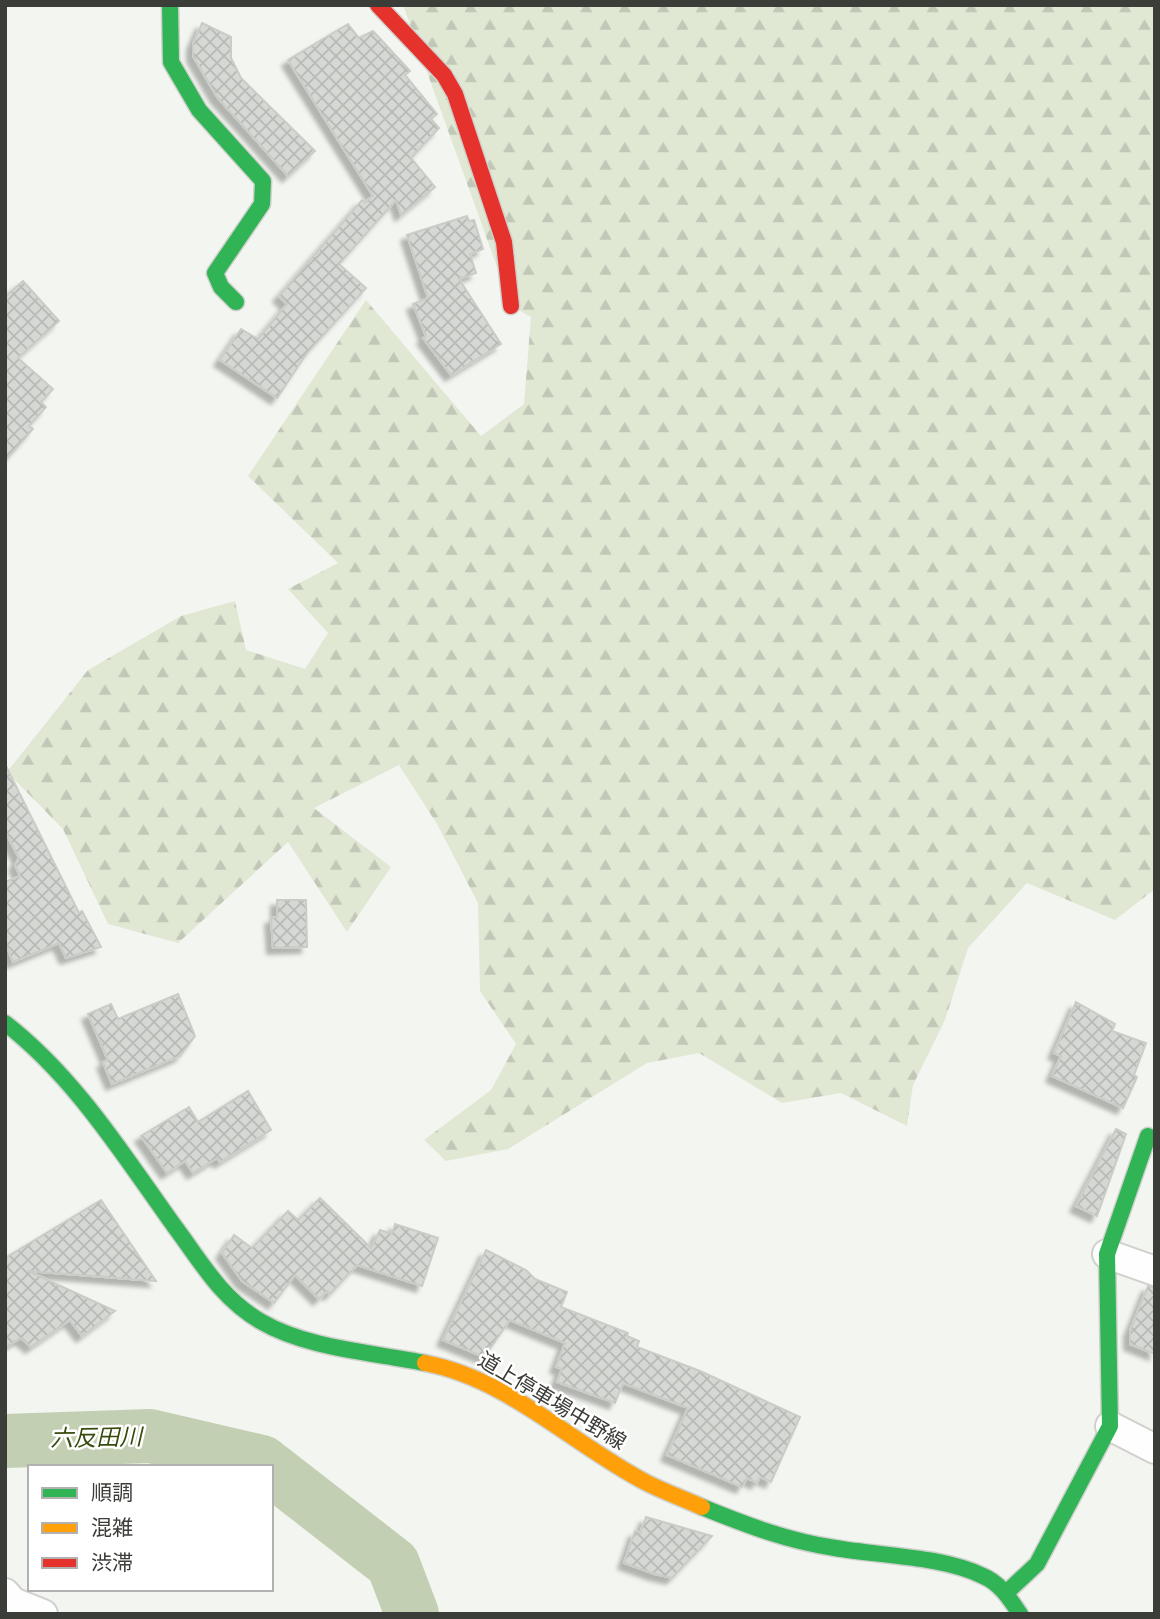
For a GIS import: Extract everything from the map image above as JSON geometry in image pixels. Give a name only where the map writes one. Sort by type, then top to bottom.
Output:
[{"type":"main road","points":[[170,5],[170,62],[199,110],[263,181],[262,204],[215,272],[220,286],[236,303]]},
{"type":"main road","points":[[378,5],[444,75],[455,94],[504,243],[511,306]]},
{"type":"main road","name":"道上停車場中野線","points":[[5,1023],[35,1046],[91,1112],[229,1300],[262,1322],[301,1339],[457,1369],[496,1388],[648,1483],[762,1532],[832,1548],[954,1566],[985,1576],[1006,1593],[1020,1614]]},
{"type":"main road","points":[[1006,1593],[1037,1564],[1110,1426],[1107,1254],[1148,1136]]},
{"type":"street","points":[[1107,1254],[1155,1271]]},
{"type":"street","points":[[1110,1426],[1155,1449]]},
{"type":"street","points":[[5,1594],[13,1602],[43,1614]]},
{"type":"green space","points":[[403,5],[1155,5],[1155,889],[1115,920],[1027,883],[968,948],[945,1020],[913,1085],[907,1126],[841,1093],[782,1103],[699,1053],[647,1063],[508,1149],[446,1161],[424,1140],[491,1090],[516,1044],[480,991],[478,903],[437,824],[399,765],[314,808],[391,867],[347,932],[288,842],[178,943],[108,924],[63,829],[7,772],[88,670],[181,616],[235,601],[246,650],[305,669],[328,633],[288,589],[338,563],[248,476],[366,300],[481,436],[524,404],[531,317],[511,306]]},
{"type":"building","points":[[202,23],[231,37],[231,58],[241,78],[315,151],[288,176],[217,97],[193,56],[193,44]]},
{"type":"building","points":[[348,24],[359,38],[373,31],[410,71],[405,75],[437,114],[431,119],[439,128],[411,158],[435,187],[401,215],[396,200],[339,264],[366,288],[307,353],[277,398],[220,360],[241,329],[258,339],[287,304],[279,296],[362,200],[365,202],[373,196],[288,60]]},
{"type":"building","points":[[467,216],[469,221],[474,220],[483,249],[470,254],[476,273],[459,279],[501,344],[451,375],[423,338],[426,336],[413,304],[428,298],[407,235]]},
{"type":"building","points":[[23,281],[59,321],[18,358],[53,389],[41,402],[46,407],[29,426],[33,429],[5,461],[5,297]]},
{"type":"building","points":[[5,764],[79,913],[82,911],[101,947],[66,958],[59,943],[13,962],[5,942],[5,882],[20,876],[15,865],[19,858],[5,831]]},
{"type":"building","points":[[277,900],[306,900],[307,947],[273,948],[271,918],[277,917]]},
{"type":"building","points":[[178,994],[195,1036],[180,1056],[112,1084],[103,1062],[108,1060],[88,1014],[111,1004],[118,1019]]},
{"type":"building","points":[[1076,1002],[1115,1024],[1112,1031],[1146,1043],[1134,1075],[1137,1077],[1123,1108],[1052,1076],[1061,1056],[1054,1053]]},
{"type":"building","points":[[248,1091],[271,1130],[220,1162],[217,1158],[193,1173],[185,1161],[167,1173],[141,1136],[189,1107],[198,1122]]},
{"type":"building","points":[[1116,1129],[1126,1134],[1097,1216],[1076,1206]]},
{"type":"building","points":[[320,1198],[371,1248],[380,1230],[392,1234],[395,1224],[438,1238],[422,1286],[357,1265],[330,1294],[327,1291],[319,1299],[295,1275],[274,1303],[242,1281],[222,1253],[234,1235],[252,1248],[288,1211],[298,1220]]},
{"type":"building","points":[[101,1200],[156,1281],[28,1271],[115,1311],[82,1336],[70,1320],[31,1347],[21,1338],[5,1347],[5,1258]]},
{"type":"building","points":[[486,1250],[526,1270],[535,1279],[567,1292],[561,1307],[628,1333],[627,1336],[639,1341],[637,1347],[700,1371],[800,1417],[771,1482],[760,1477],[757,1483],[747,1478],[742,1487],[667,1455],[688,1408],[623,1383],[615,1403],[557,1382],[562,1369],[556,1367],[565,1343],[510,1320],[484,1357],[443,1340]]},
{"type":"building","points":[[1148,1286],[1155,1287],[1155,1354],[1130,1344],[1130,1331]]},
{"type":"building","points":[[646,1517],[712,1536],[672,1578],[655,1574],[624,1563],[635,1531],[640,1533]]},
{"type":"waterway","name":"六反田川","points":[[5,1441],[150,1436],[266,1465]]},
{"type":"waterway","name":"六反田川","points":[[273,1471],[393,1564],[412,1614]]},
{"type":"traffic: fast","points":[[170,5],[171,62],[199,110],[263,181],[262,204],[215,273],[221,287],[236,302]]},
{"type":"traffic: fast","points":[[5,1023],[30,1044],[76,1093],[213,1278],[246,1312],[279,1330],[319,1344],[425,1363]]},
{"type":"traffic: fast","points":[[1006,1593],[1037,1564],[1110,1426],[1107,1254],[1148,1136]]},
{"type":"traffic: fast","points":[[702,1507],[784,1537],[818,1545],[930,1560],[967,1569],[995,1583],[1020,1614]]},
{"type":"traffic: slow","points":[[425,1363],[456,1371],[485,1383],[539,1414],[619,1467],[702,1507]]},
{"type":"traffic: jam","points":[[378,5],[444,75],[455,94],[504,242],[511,306]]}]
